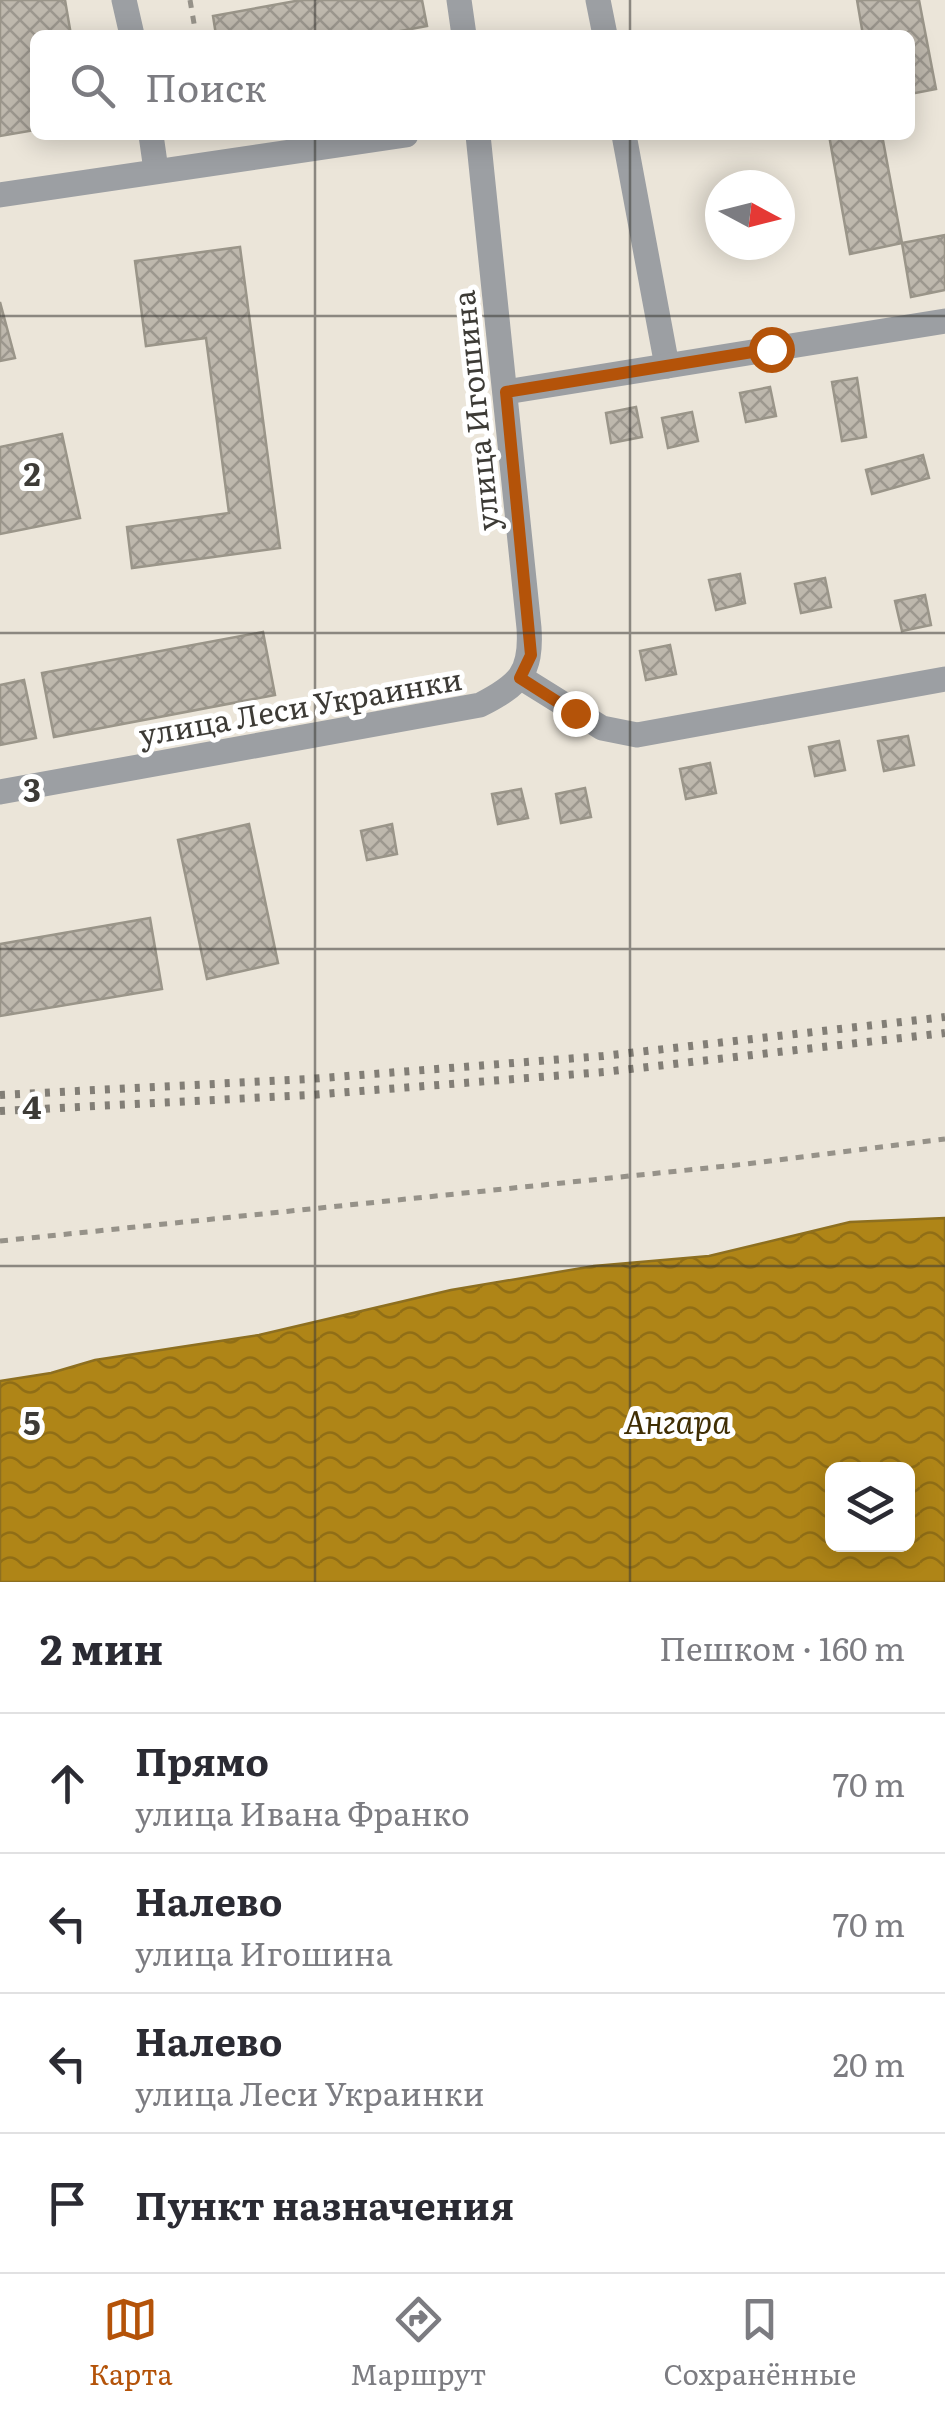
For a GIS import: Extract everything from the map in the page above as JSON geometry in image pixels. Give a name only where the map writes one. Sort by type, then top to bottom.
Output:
[{"type":"street","points":[[124,0],[131,30]]},
{"type":"street","points":[[459,0],[463,30]]},
{"type":"street","points":[[598,0],[604,30]]},
{"type":"street","points":[[152,140],[156,170]]},
{"type":"street","points":[[0,196],[370,140]]},
{"type":"street","name":"улица Игошина","points":[[479,140],[531,655],[520,678]]},
{"type":"street","points":[[625,140],[667,366]]},
{"type":"street","points":[[506,392],[945,321]]},
{"type":"street","points":[[520,678],[602,728],[636,735],[945,680]]},
{"type":"street","name":"улица Леси Украинки","points":[[0,792],[480,705],[520,678]]},
{"type":"path","points":[[190,0],[195,30]]},
{"type":"path","points":[[0,1241],[746,1164],[945,1139]]},
{"type":"water","name":"Ангара","points":[[945,1218],[945,1582],[0,1582],[0,1381],[51,1373],[95,1360],[259,1335],[451,1290],[594,1266],[709,1256],[850,1222]]},
{"type":"building","points":[[0,0],[65,0],[70,30],[30,30],[30,131],[0,136]]},
{"type":"building","points":[[301,0],[422,0],[427,26],[406,30],[215,30],[213,16]]},
{"type":"building","points":[[857,0],[919,0],[936,89],[915,93],[915,30],[862,30]]},
{"type":"building","points":[[830,140],[883,140],[902,243],[850,254]]},
{"type":"building","points":[[945,235],[945,290],[911,297],[902,243]]},
{"type":"building","points":[[240,247],[280,548],[132,568],[127,527],[229,513],[206,338],[146,346],[135,261]]},
{"type":"building","points":[[0,302],[15,358],[0,361]]},
{"type":"building","points":[[857,378],[866,437],[842,441],[832,382]]},
{"type":"building","points":[[770,387],[776,416],[746,422],[740,393]]},
{"type":"building","points":[[636,407],[642,437],[611,443],[606,413]]},
{"type":"building","points":[[692,412],[698,441],[668,448],[662,418]]},
{"type":"building","points":[[62,434],[80,518],[0,534],[0,447]]},
{"type":"building","points":[[923,455],[929,478],[872,494],[866,470]]},
{"type":"building","points":[[740,574],[745,603],[716,610],[709,580]]},
{"type":"building","points":[[825,578],[831,607],[801,613],[795,584]]},
{"type":"building","points":[[925,595],[931,625],[902,631],[895,601]]},
{"type":"building","points":[[263,632],[275,695],[54,737],[42,673]]},
{"type":"building","points":[[670,645],[676,674],[646,680],[640,651]]},
{"type":"building","points":[[24,680],[36,738],[0,745],[0,685]]},
{"type":"building","points":[[908,736],[914,765],[884,771],[878,741]]},
{"type":"building","points":[[839,741],[845,770],[815,776],[809,747]]},
{"type":"building","points":[[710,763],[716,793],[686,799],[680,769]]},
{"type":"building","points":[[585,788],[591,817],[561,823],[556,794]]},
{"type":"building","points":[[521,789],[528,818],[498,824],[492,794]]},
{"type":"building","points":[[249,824],[278,963],[207,979],[178,840]]},
{"type":"building","points":[[392,824],[397,854],[367,860],[361,831]]},
{"type":"building","points":[[150,918],[162,989],[0,1016],[0,944]]},
{"type":"railway","points":[[0,1095],[309,1079],[603,1056],[945,1017]]},
{"type":"railway","points":[[0,1111],[310,1095],[604,1072],[945,1033]]},
{"type":"route","points":[[575,713],[520,678],[531,655],[506,392],[771,349]]}]
